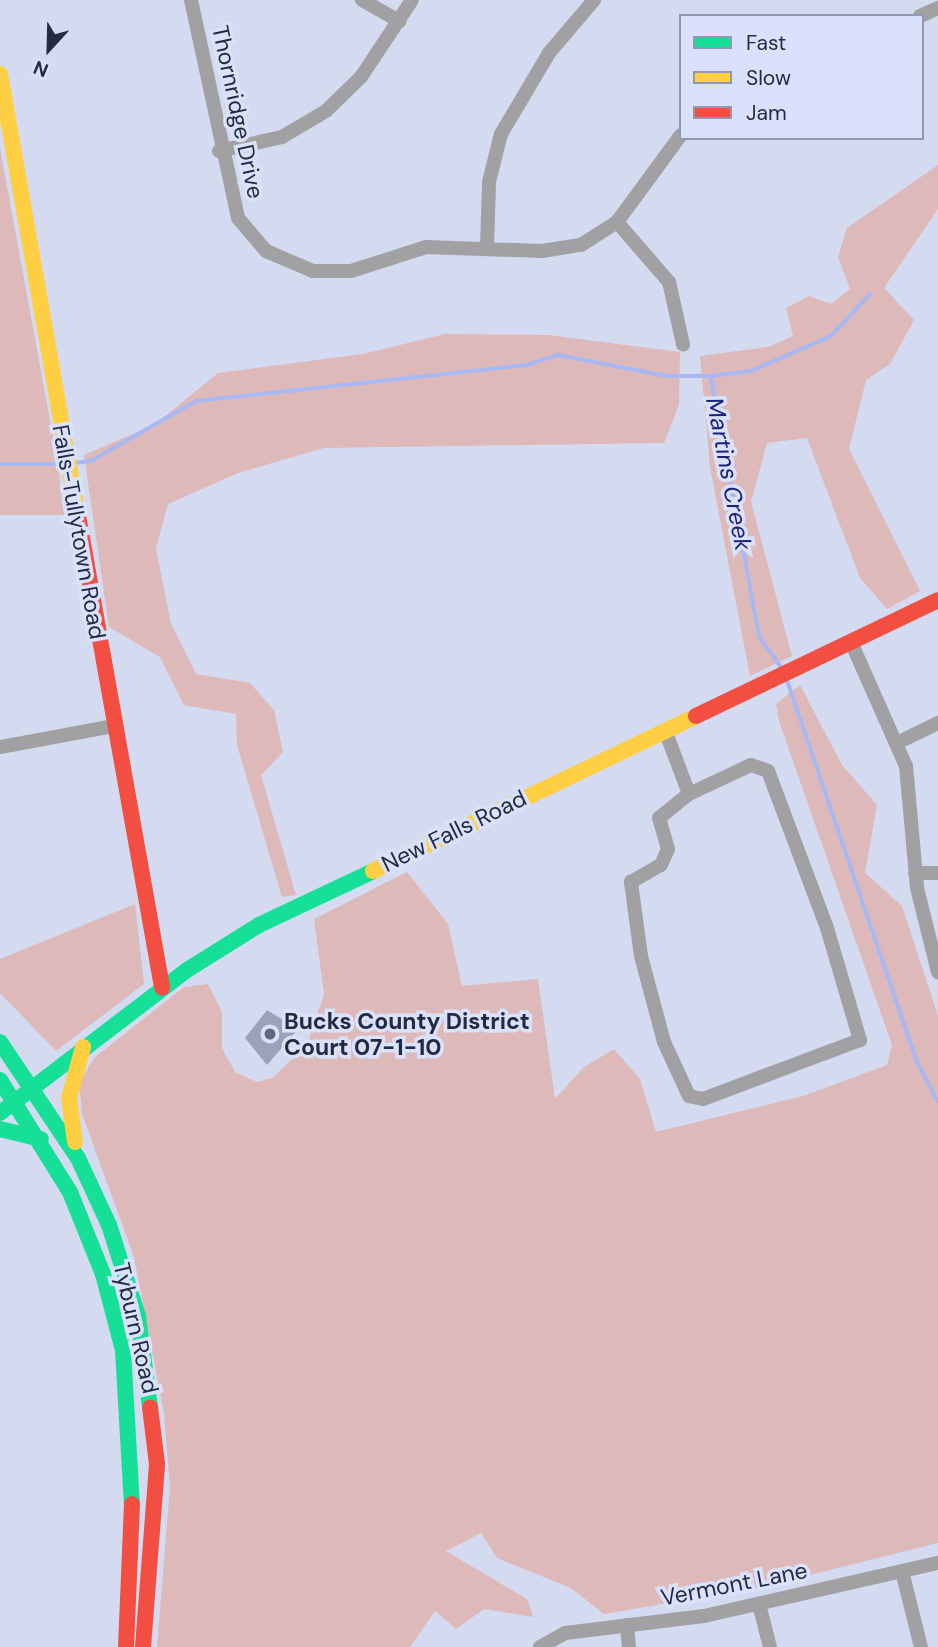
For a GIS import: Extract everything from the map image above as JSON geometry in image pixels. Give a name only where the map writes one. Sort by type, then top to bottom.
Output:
[{"type":"main road","name":"Falls-Tullytown Road","points":[[0,74],[113,726],[162,988]]},
{"type":"main road","name":"New Falls Road","points":[[0,1113],[33,1084],[162,988],[259,925],[938,600]]},
{"type":"main road","name":"Tyburn Road","points":[[0,1042],[33,1084],[78,1158],[121,1258],[153,1399],[156,1506],[143,1647]]},
{"type":"main road","points":[[78,1158],[69,1098],[83,1048]]},
{"type":"main road","name":"Tyburn Road","points":[[0,1080],[41,1139],[89,1234],[126,1373],[134,1517],[126,1647]]},
{"type":"main road","points":[[0,1129],[41,1139]]},
{"type":"street","name":"Thornridge Drive","points":[[191,0],[219,151],[246,231],[295,266],[351,271],[426,247],[565,250],[617,222],[679,138]]},
{"type":"street","points":[[362,0],[398,21]]},
{"type":"street","points":[[219,151],[282,137],[326,111],[361,77],[412,0]]},
{"type":"street","points":[[486,247],[489,182],[501,134],[548,54],[594,0]]},
{"type":"street","points":[[617,222],[669,282],[683,344]]},
{"type":"street","points":[[851,642],[898,743],[911,792],[915,873],[938,972]]},
{"type":"street","points":[[898,743],[938,723]]},
{"type":"street","points":[[0,747],[113,726]]},
{"type":"street","points":[[665,730],[690,794]]},
{"type":"street","points":[[751,765],[768,771],[861,1033],[856,1046],[703,1100],[689,1096],[664,1042],[629,895],[631,882],[661,865],[668,849],[659,818],[690,794],[751,765]]},
{"type":"street","points":[[915,873],[938,873]]},
{"type":"street","name":"Vermont Lane","points":[[540,1647],[565,1633],[759,1604],[938,1563]]},
{"type":"street","points":[[902,1571],[921,1647]]},
{"type":"street","points":[[759,1604],[770,1647]]},
{"type":"street","points":[[627,1625],[629,1647]]},
{"type":"shaded area","points":[[0,148],[58,464],[64,515],[0,515]]},
{"type":"shaded area","points":[[938,165],[938,209],[884,288],[914,320],[890,364],[866,380],[849,449],[920,591],[887,609],[860,578],[807,438],[767,443],[751,502],[792,656],[750,676],[710,467],[700,356],[768,347],[793,336],[786,308],[809,296],[831,304],[850,289],[838,257],[847,228]]},
{"type":"shaded area","points":[[445,334],[548,335],[680,352],[679,405],[664,443],[324,448],[238,473],[168,504],[156,549],[171,624],[196,674],[250,683],[274,710],[283,752],[261,775],[296,895],[282,897],[237,745],[236,714],[184,705],[160,657],[109,627],[84,455],[154,425],[218,373],[363,354]]},
{"type":"shaded area","points":[[800,685],[842,765],[877,805],[865,873],[902,906],[938,1016],[938,1543],[762,1587],[604,1614],[571,1588],[497,1558],[481,1533],[446,1551],[527,1599],[533,1617],[484,1609],[456,1629],[435,1611],[410,1647],[157,1647],[170,1486],[164,1413],[134,1257],[82,1114],[79,1083],[94,1058],[184,987],[208,984],[222,1012],[222,1048],[235,1072],[257,1082],[272,1078],[307,1045],[324,994],[314,919],[407,872],[448,924],[462,986],[538,979],[555,1099],[584,1067],[614,1049],[640,1079],[656,1132],[803,1096],[887,1065],[892,1045],[779,721],[776,704]]},
{"type":"shaded area","points":[[135,904],[144,984],[56,1051],[0,993],[0,959]]},
{"type":"building","name":"Bucks County District Court 07-1-10","points":[[267,1010],[298,1029],[267,1065],[245,1038]]},
{"type":"waterway","points":[[711,376],[751,371],[831,336],[870,294]]},
{"type":"waterway","name":"Martins Creek","points":[[76,463],[91,461],[196,401],[527,365],[558,355],[667,376],[711,376],[760,637],[782,668]]},
{"type":"waterway","name":"Martins Creek","points":[[0,464],[61,464]]},
{"type":"waterway","name":"Martins Creek","points":[[787,679],[918,1063],[938,1101]]},
{"type":"traffic: fast","points":[[0,1113],[187,970],[259,925],[373,871]]},
{"type":"traffic: fast","points":[[0,1042],[78,1158],[109,1225],[138,1316],[150,1407]]},
{"type":"traffic: fast","points":[[0,1080],[70,1192],[103,1274],[123,1350],[132,1504]]},
{"type":"traffic: fast","points":[[0,1129],[41,1139]]},
{"type":"traffic: slow","points":[[0,74],[79,521]]},
{"type":"traffic: slow","points":[[373,871],[696,716]]},
{"type":"traffic: slow","points":[[75,1142],[69,1098],[83,1047]]},
{"type":"traffic: jam","points":[[79,521],[162,988]]},
{"type":"traffic: jam","points":[[696,716],[938,600]]},
{"type":"traffic: jam","points":[[143,1647],[157,1464],[150,1407]]},
{"type":"traffic: jam","points":[[126,1647],[132,1504]]},
{"type":"place","name":"Bucks County District Court 07-1-10","points":[[270,1034]]}]
